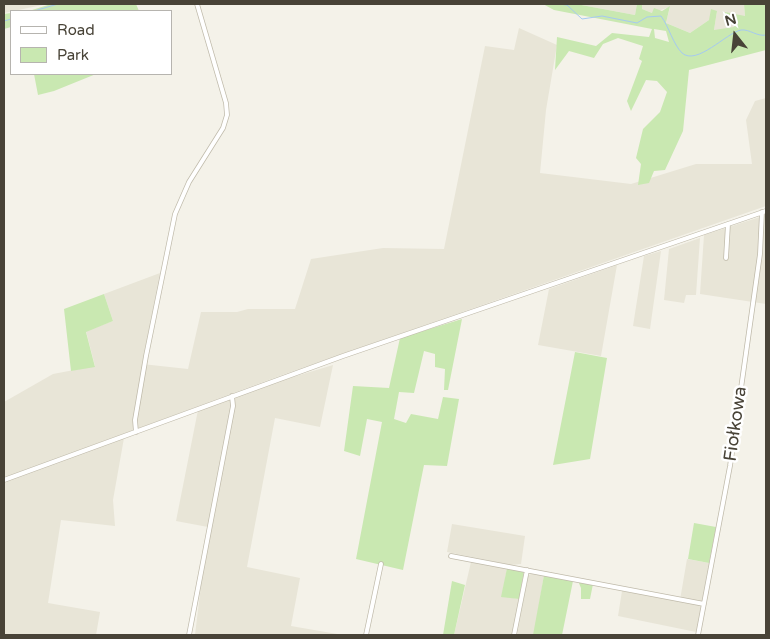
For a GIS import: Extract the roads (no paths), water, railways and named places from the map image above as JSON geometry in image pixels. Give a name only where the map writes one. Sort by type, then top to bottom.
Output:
[{"type":"street","points":[[136,432],[135,420],[146,356],[175,214],[189,182],[214,144],[227,115],[226,102],[197,4]]},
{"type":"street","points":[[4,480],[232,396],[764,211]]},
{"type":"street","name":"Fiołkowa","points":[[698,635],[730,466],[760,254],[764,211]]},
{"type":"street","points":[[726,258],[728,224]]},
{"type":"street","points":[[189,635],[233,406],[232,396]]},
{"type":"street","points":[[451,556],[704,604]]},
{"type":"street","points":[[366,635],[380,564]]},
{"type":"street","points":[[514,635],[527,570]]},
{"type":"waterway","points":[[37,10],[58,4]]},
{"type":"waterway","points":[[558,4],[567,5],[582,19],[602,16],[637,23],[647,17],[661,16],[679,49],[688,56],[703,52],[741,30],[766,35]]},
{"type":"waterway","points":[[4,21],[10,19]]}]
